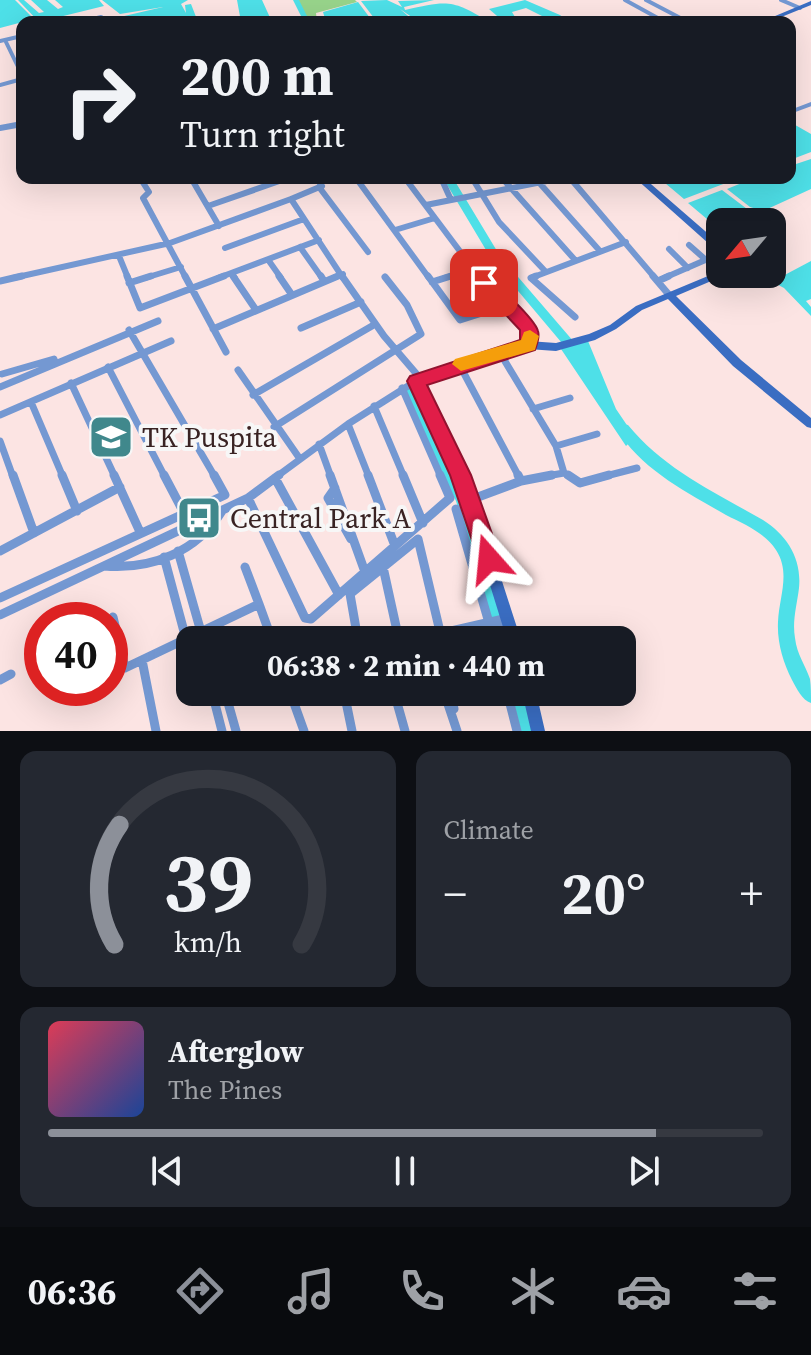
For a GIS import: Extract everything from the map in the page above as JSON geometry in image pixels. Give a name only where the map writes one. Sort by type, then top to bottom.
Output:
[{"type":"street","points":[[625,0],[654,16]]},
{"type":"street","points":[[646,0],[677,16]]},
{"type":"street","points":[[781,0],[800,8]]},
{"type":"street","points":[[779,16],[811,3]]},
{"type":"street","points":[[2,39],[16,66]]},
{"type":"street","points":[[0,76],[2,84]]},
{"type":"street","points":[[144,184],[149,192],[143,198],[170,243],[226,352]]},
{"type":"street","points":[[195,184],[219,226]]},
{"type":"street","points":[[208,206],[271,184]]},
{"type":"street","points":[[318,184],[368,252]]},
{"type":"street","points":[[360,184],[462,321],[504,306]]},
{"type":"street","points":[[410,184],[504,306],[526,325],[530,332],[528,345]]},
{"type":"street","points":[[444,184],[452,199]]},
{"type":"street","points":[[476,184],[499,222],[545,271]]},
{"type":"street","points":[[506,184],[575,260]]},
{"type":"street","points":[[426,205],[527,184]]},
{"type":"street","points":[[540,184],[599,250]]},
{"type":"street","points":[[575,184],[737,363],[811,424]]},
{"type":"street","points":[[645,184],[706,241]]},
{"type":"street","points":[[0,281],[170,243],[319,187]]},
{"type":"street","points":[[291,199],[361,302],[372,326],[418,380],[460,495],[498,626]]},
{"type":"street","points":[[395,230],[435,218]]},
{"type":"street","points":[[225,248],[304,219]]},
{"type":"street","points":[[119,256],[140,308],[319,240]]},
{"type":"street","points":[[575,317],[531,280],[545,271],[626,242]]},
{"type":"street","points":[[0,615],[248,498],[319,444],[418,380],[459,364],[528,345],[556,347],[592,337],[613,327],[688,268],[706,260],[689,245]]},
{"type":"street","points":[[300,247],[324,281]]},
{"type":"street","points":[[669,249],[688,268]]},
{"type":"street","points":[[269,261],[292,295]]},
{"type":"street","points":[[129,283],[181,267]]},
{"type":"street","points":[[432,282],[474,269]]},
{"type":"street","points":[[232,274],[256,310]]},
{"type":"street","points":[[213,329],[343,274]]},
{"type":"street","points":[[274,427],[421,331],[409,315],[406,303],[385,277]]},
{"type":"street","points":[[665,285],[706,277]]},
{"type":"street","points":[[301,328],[361,302]]},
{"type":"street","points":[[79,351],[1,371],[3,386],[129,330],[158,321]]},
{"type":"street","points":[[253,395],[372,326]]},
{"type":"street","points":[[0,598],[140,532],[222,498],[225,490],[129,330]]},
{"type":"street","points":[[0,415],[171,341]]},
{"type":"street","points":[[500,353],[556,446],[564,473],[580,483],[637,468]]},
{"type":"street","points":[[459,364],[521,481]]},
{"type":"street","points":[[108,367],[184,513]]},
{"type":"street","points":[[238,370],[274,427],[300,459]]},
{"type":"street","points":[[71,383],[140,532]]},
{"type":"street","points":[[402,388],[460,495]]},
{"type":"street","points":[[533,409],[570,398]]},
{"type":"street","points":[[31,402],[77,511]]},
{"type":"street","points":[[374,406],[423,523]]},
{"type":"street","points":[[348,424],[395,546]]},
{"type":"street","points":[[556,446],[597,434]]},
{"type":"street","points":[[0,441],[34,533]]},
{"type":"street","points":[[319,444],[335,488],[328,495],[331,506],[357,547],[365,572]]},
{"type":"street","points":[[248,498],[305,618],[311,619],[460,495],[564,473]]},
{"type":"street","points":[[275,478],[339,595]]},
{"type":"street","points":[[0,551],[120,487]]},
{"type":"street","points":[[456,509],[502,626]]},
{"type":"street","points":[[102,566],[135,567],[178,551],[210,530],[222,511]]},
{"type":"street","points":[[355,626],[350,599],[354,590],[416,539],[421,541],[440,626]]},
{"type":"street","points":[[178,551],[195,626]]},
{"type":"street","points":[[164,557],[193,626]]},
{"type":"street","points":[[245,567],[267,626]]},
{"type":"street","points":[[383,567],[396,626]]},
{"type":"street","points":[[215,626],[259,604]]},
{"type":"street","points":[[488,626],[499,623]]},
{"type":"street","points":[[128,665],[176,645]]},
{"type":"street","points":[[142,660],[156,731]]},
{"type":"street","points":[[0,680],[11,674]]},
{"type":"street","points":[[216,706],[222,731]]},
{"type":"street","points":[[229,706],[236,731]]},
{"type":"street","points":[[295,706],[304,731]]},
{"type":"street","points":[[347,706],[352,731]]},
{"type":"street","points":[[398,706],[405,731]]},
{"type":"street","points":[[449,706],[457,731]]},
{"type":"street","points":[[453,706],[457,731]]},
{"type":"street","points":[[511,706],[517,731]]},
{"type":"street","points":[[532,706],[538,731]]},
{"type":"green space","points":[[298,0],[357,2],[316,13],[316,16],[306,16]]},
{"type":"water","points":[[0,0],[15,0],[31,16],[16,16],[16,24],[0,28]]},
{"type":"water","points":[[18,0],[24,0],[39,13],[44,12],[31,0],[47,0],[58,9],[63,7],[55,0],[99,0],[104,6],[63,16],[33,16]]},
{"type":"water","points":[[102,0],[188,0],[181,4],[186,13],[185,5],[191,4],[196,16],[124,16],[163,7],[120,14]]},
{"type":"water","points":[[237,0],[262,0],[269,16],[240,16]]},
{"type":"water","points":[[387,0],[402,7],[398,1],[434,0],[404,7],[405,10],[450,4],[479,16],[410,16],[400,9],[408,16],[372,16],[361,1]]},
{"type":"water","points":[[525,0],[561,16],[542,16],[526,8],[512,12],[514,16],[497,16],[489,9]]},
{"type":"water","points":[[358,2],[368,16],[324,16],[323,12]]},
{"type":"water","points":[[796,125],[811,134],[811,152],[796,158]]},
{"type":"water","points":[[811,159],[811,189],[770,208],[750,207],[727,189],[739,184],[796,184],[796,164]]},
{"type":"water","points":[[666,184],[723,184],[684,199]]},
{"type":"water","points":[[722,190],[746,208],[706,208],[706,218],[688,203]]},
{"type":"water","points":[[811,261],[811,299],[806,301],[811,307],[811,316],[784,288],[786,274]]},
{"type":"water","points":[[588,341],[616,409],[635,437],[626,446],[561,349]]},
{"type":"waterway","points":[[296,0],[304,16]]},
{"type":"waterway","points":[[452,184],[496,258],[576,352]]},
{"type":"waterway","points":[[408,388],[463,500],[501,626]]},
{"type":"waterway","points":[[623,429],[659,465],[758,525],[781,545],[788,557],[792,579],[786,622],[787,643],[794,666],[811,695]]},
{"type":"waterway","points":[[523,706],[530,731]]},
{"type":"slow traffic","points":[[461,364],[528,345],[530,336]]},
{"type":"place","name":"TK Puspita","points":[[111,437]]},
{"type":"place","name":"Central Park A","points":[[199,518]]},
{"type":"route","points":[[484,283],[526,325],[530,332],[528,345],[459,364],[416,381],[461,475],[489,559]]}]
